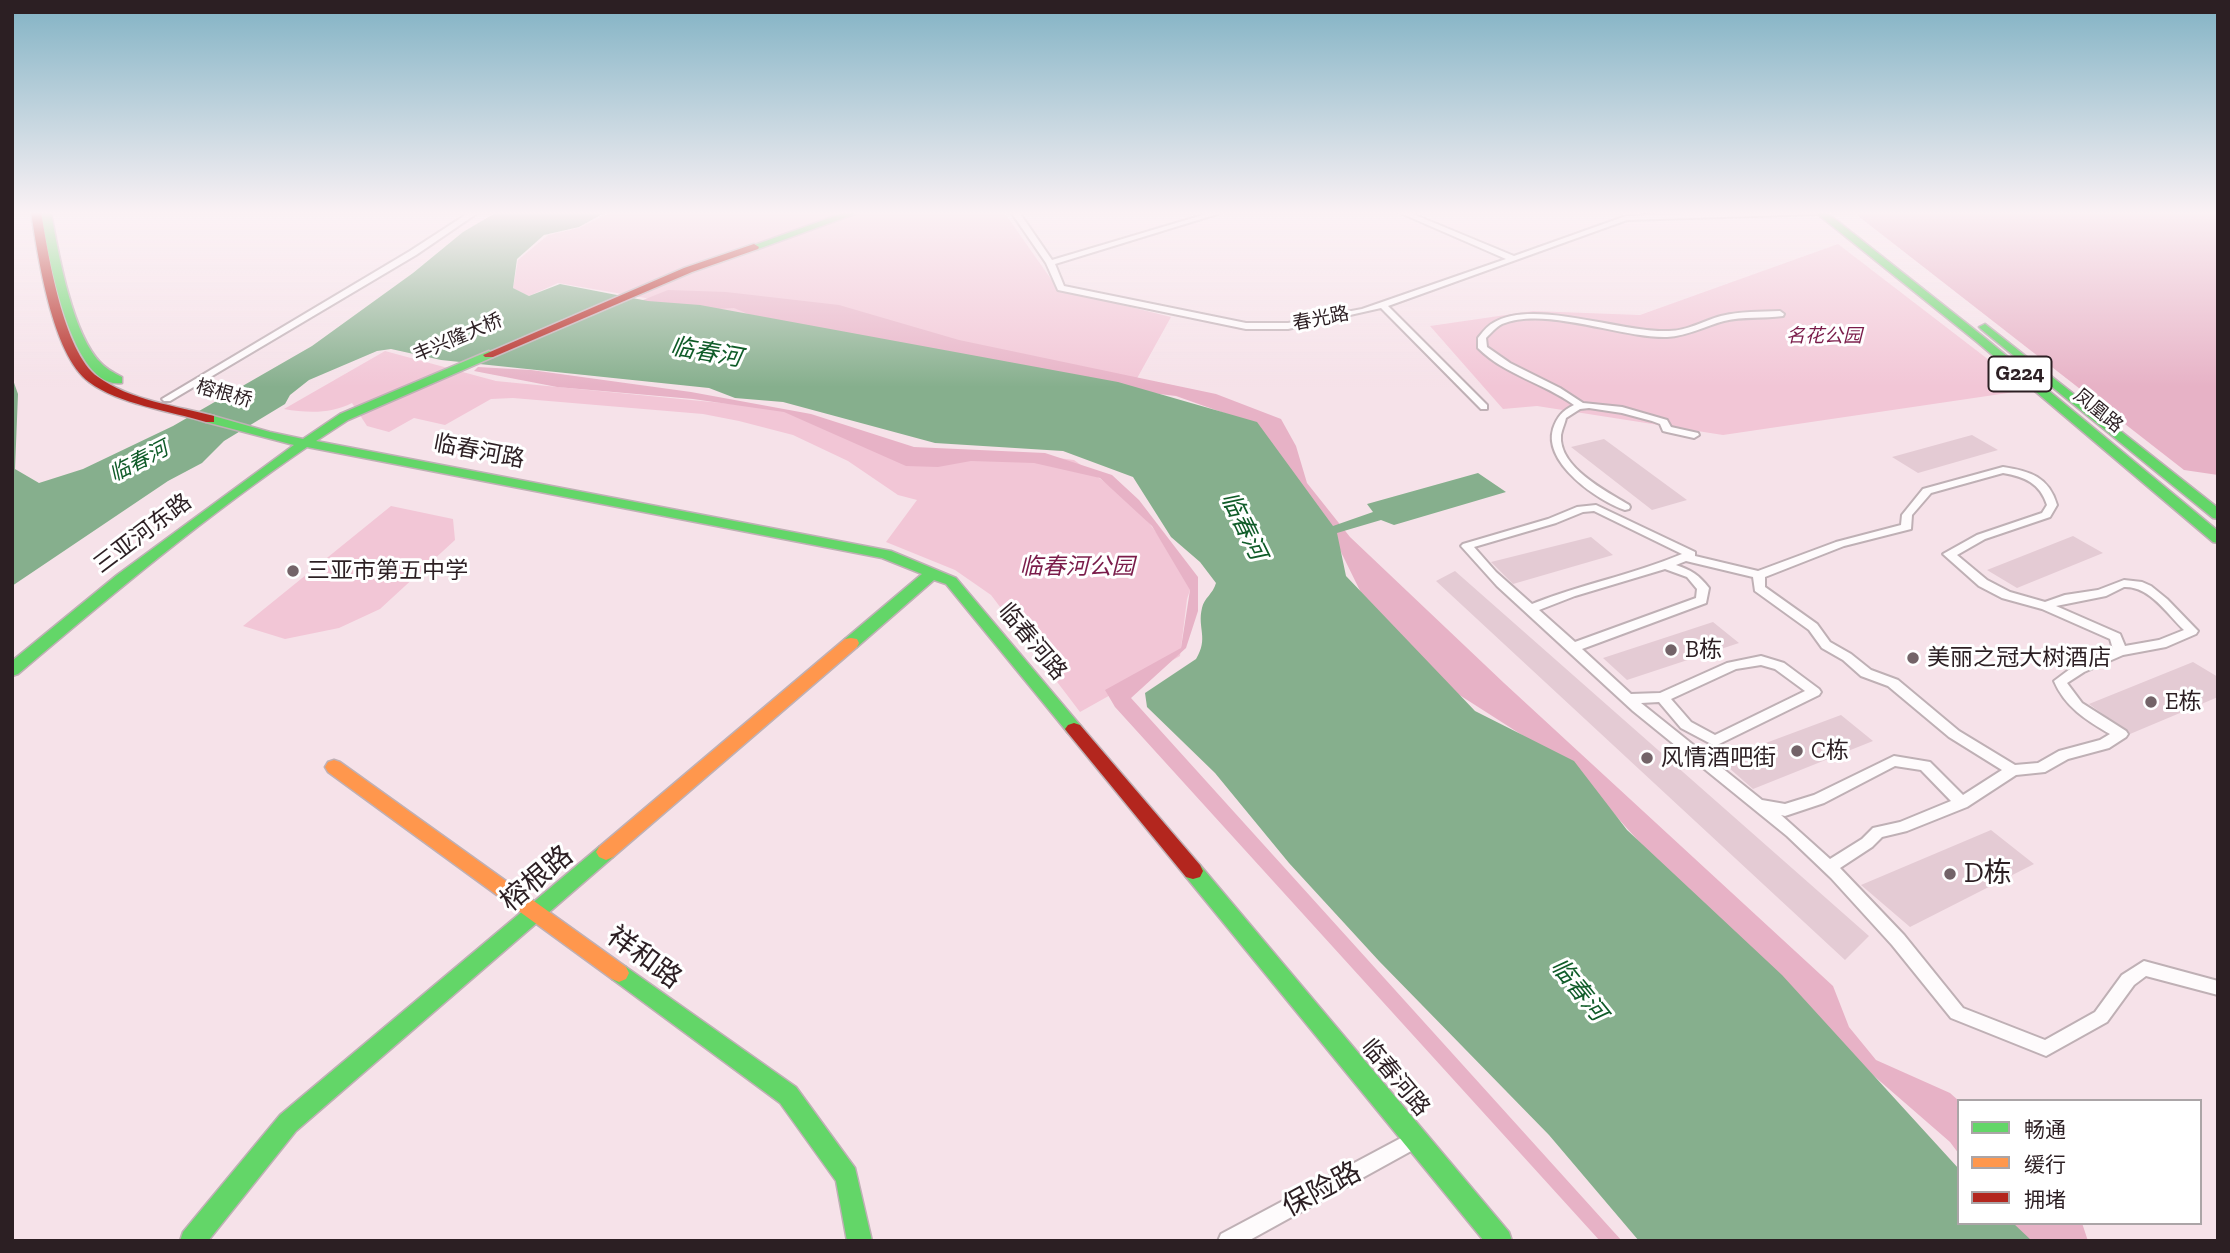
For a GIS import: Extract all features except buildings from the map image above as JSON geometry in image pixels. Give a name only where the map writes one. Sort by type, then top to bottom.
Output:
[{"type":"main road","points":[[46,270],[72,355],[91,379],[171,403]]},
{"type":"main road","points":[[59,270],[87,355],[103,373],[171,403]]},
{"type":"main road","name":"丰兴隆大桥","points":[[301,438],[340,416],[640,286],[683,270]]},
{"type":"main road","name":"凤凰路","points":[[1894,270],[1981,340],[2218,539]]},
{"type":"main road","name":"凤凰路","points":[[1912,270],[2218,515]]},
{"type":"main road","name":"榕根桥","points":[[171,403],[254,428],[301,438]]},
{"type":"main road","name":"临春河路","points":[[301,438],[886,554],[951,581],[1500,1241]]},
{"type":"main road","name":"三亚河东路","points":[[12,656],[118,570],[301,438]]},
{"type":"main road","name":"三亚河东路","points":[[12,670],[122,578],[301,438]]},
{"type":"main road","points":[[2147,478],[2173,478]]},
{"type":"main road","name":"榕根路","points":[[192,1241],[289,1123],[933,573]]},
{"type":"main road","name":"祥和路","points":[[334,766],[788,1095],[847,1176],[860,1241]]},
{"type":"street","points":[[171,403],[385,270]]},
{"type":"street","name":"春光路","points":[[1053,270],[1061,288],[1216,321],[1268,328],[1315,322],[1382,305],[1480,270]]},
{"type":"street","points":[[1382,305],[1484,407]]},
{"type":"street","points":[[1693,435],[1667,429],[1664,422],[1649,416],[1580,405],[1568,395],[1531,380],[1495,359],[1483,348],[1482,338],[1495,324],[1524,318],[1545,318],[1641,334],[1667,334],[1688,332],[1722,319],[1780,314]]},
{"type":"street","points":[[1580,405],[1562,417],[1556,438],[1559,452],[1581,481],[1625,508]]},
{"type":"street","points":[[1685,558],[1759,575],[1840,544],[1907,527],[1907,515],[1927,491],[2003,470],[2026,474],[2048,491],[2052,505],[2046,515],[1981,537],[1949,554],[1994,589],[2046,606],[2116,637],[2120,651]]},
{"type":"street","points":[[1531,610],[1598,585],[1668,566],[1691,554],[1596,508],[1581,509],[1552,521],[1466,546],[1497,582],[1628,699],[1792,832],[1829,867],[1898,940],[1957,1013],[2046,1048],[2101,1017],[2128,980],[2144,968],[2218,988]]},
{"type":"street","points":[[1572,648],[1702,600],[1703,588],[1691,574],[1668,566]]},
{"type":"street","points":[[1759,575],[1759,588],[1813,627],[1826,646],[1847,657],[1866,673],[1892,682],[1954,734],[2013,770]]},
{"type":"street","points":[[1829,867],[1867,843],[1878,832],[1902,827],[1962,803],[2013,770],[2040,768],[2063,755],[2104,744],[2122,734],[2078,707],[2065,695],[2060,681],[2079,669],[2120,651],[2162,644],[2192,631],[2143,585],[2129,583],[2113,586],[2103,593],[2060,598],[2046,606]]},
{"type":"street","points":[[1628,699],[1662,697],[1718,672],[1761,662],[1772,662],[1814,691],[1715,741],[1686,725],[1662,697]]},
{"type":"street","points":[[1755,804],[1785,810],[1819,799],[1894,761],[1925,766],[1962,803]]},
{"type":"street","name":"保险路","points":[[1228,1241],[1416,1139]]},
{"type":"green space","points":[[516,270],[1045,270],[1058,289],[1171,317],[1135,382],[558,283],[529,296],[513,288]]},
{"type":"green space","name":"名花公园","points":[[1764,270],[1872,270],[2028,390],[1723,435],[1537,406],[1503,409],[1430,326],[1533,311],[1640,315]]},
{"type":"green space","name":"临春河公园","points":[[385,351],[496,381],[773,408],[948,458],[1017,453],[1074,460],[1134,503],[1198,588],[1190,590],[1187,599],[1180,656],[1080,712],[991,595],[955,570],[886,542],[917,500],[898,495],[848,461],[793,435],[703,414],[513,398],[491,399],[445,425],[414,418],[389,432],[367,426],[352,403],[319,412],[284,409]]},
{"type":"green space","points":[[391,506],[453,519],[455,540],[380,609],[339,628],[285,639],[243,626]]},
{"type":"shaded area","points":[[1928,270],[2218,270],[2218,475],[2184,470]]},
{"type":"shaded area","points":[[668,290],[726,292],[839,305],[959,340],[1216,394],[1281,419],[1296,446],[1307,483],[1350,537],[1833,986],[1849,1027],[1876,1060],[1950,1093],[1957,1099],[1957,1151],[1950,1142],[1813,1023],[1686,894],[1572,767],[1450,689],[1369,609],[1340,550],[1255,424],[1176,396],[1035,379],[760,319],[734,308],[683,311],[583,324]]},
{"type":"shaded area","points":[[478,367],[531,370],[691,392],[811,414],[914,447],[1045,453],[1112,475],[1139,500],[1198,577],[1198,611],[1186,648],[1131,698],[1622,1241],[1600,1241],[1115,707],[1105,690],[1181,648],[1190,590],[1152,526],[1100,478],[1034,463],[971,461],[938,467],[906,466],[784,412],[693,399],[557,387],[474,371]]},
{"type":"shaded area","points":[[2008,1225],[2083,1225],[2088,1241],[2019,1241]]},
{"type":"water","name":"临春河","points":[[416,270],[515,270],[513,288],[529,296],[560,284],[648,301],[700,305],[1118,382],[1257,422],[1333,526],[1373,512],[1367,504],[1478,473],[1506,492],[1394,525],[1381,520],[1337,533],[1346,576],[1475,711],[1574,761],[1627,830],[1782,975],[1957,1167],[1957,1225],[2015,1225],[2032,1241],[1639,1241],[1549,1135],[1379,961],[1289,863],[1215,773],[1147,707],[1145,693],[1196,659],[1200,652],[1202,608],[1216,583],[1200,562],[1171,537],[1133,477],[1063,451],[935,443],[783,402],[735,398],[709,388],[441,360],[391,349],[377,351],[309,380],[290,395],[285,404],[224,441],[202,463],[168,481],[12,586],[12,377],[18,394],[15,469],[39,483],[83,469],[173,426],[312,346]]},
{"type":"traffic: fast","points":[[58,270],[69,311],[84,348],[95,364],[118,380]]},
{"type":"traffic: fast","points":[[1894,270],[1981,340],[2218,539]]},
{"type":"traffic: fast","points":[[1985,327],[2218,515]]},
{"type":"traffic: fast","points":[[12,670],[122,578],[265,470],[344,417],[489,355]]},
{"type":"traffic: fast","points":[[210,419],[268,436],[886,554],[951,581],[1074,729]]},
{"type":"traffic: fast","points":[[851,643],[933,573]]},
{"type":"traffic: fast","points":[[192,1241],[288,1123],[606,852]]},
{"type":"traffic: fast","points":[[1193,871],[1500,1241]]},
{"type":"traffic: fast","points":[[619,973],[788,1095],[847,1176],[860,1241]]},
{"type":"traffic: slow","points":[[606,852],[851,643]]},
{"type":"traffic: slow","points":[[334,767],[619,973]]},
{"type":"traffic: jam","points":[[47,270],[54,302],[71,349],[81,367],[92,379],[149,402],[210,419]]},
{"type":"traffic: jam","points":[[489,355],[687,270]]},
{"type":"traffic: jam","points":[[1074,729],[1193,871]]},
{"type":"place","name":"三亚市第五中学","points":[[293,571]]},
{"type":"place","name":"B栋","points":[[1671,650]]},
{"type":"place","name":"美丽之冠大树酒店","points":[[1913,658]]},
{"type":"place","name":"E栋","points":[[2151,702]]},
{"type":"place","name":"C栋","points":[[1797,751]]},
{"type":"place","name":"风情酒吧街","points":[[1647,758]]},
{"type":"place","name":"D栋","points":[[1950,874]]}]
